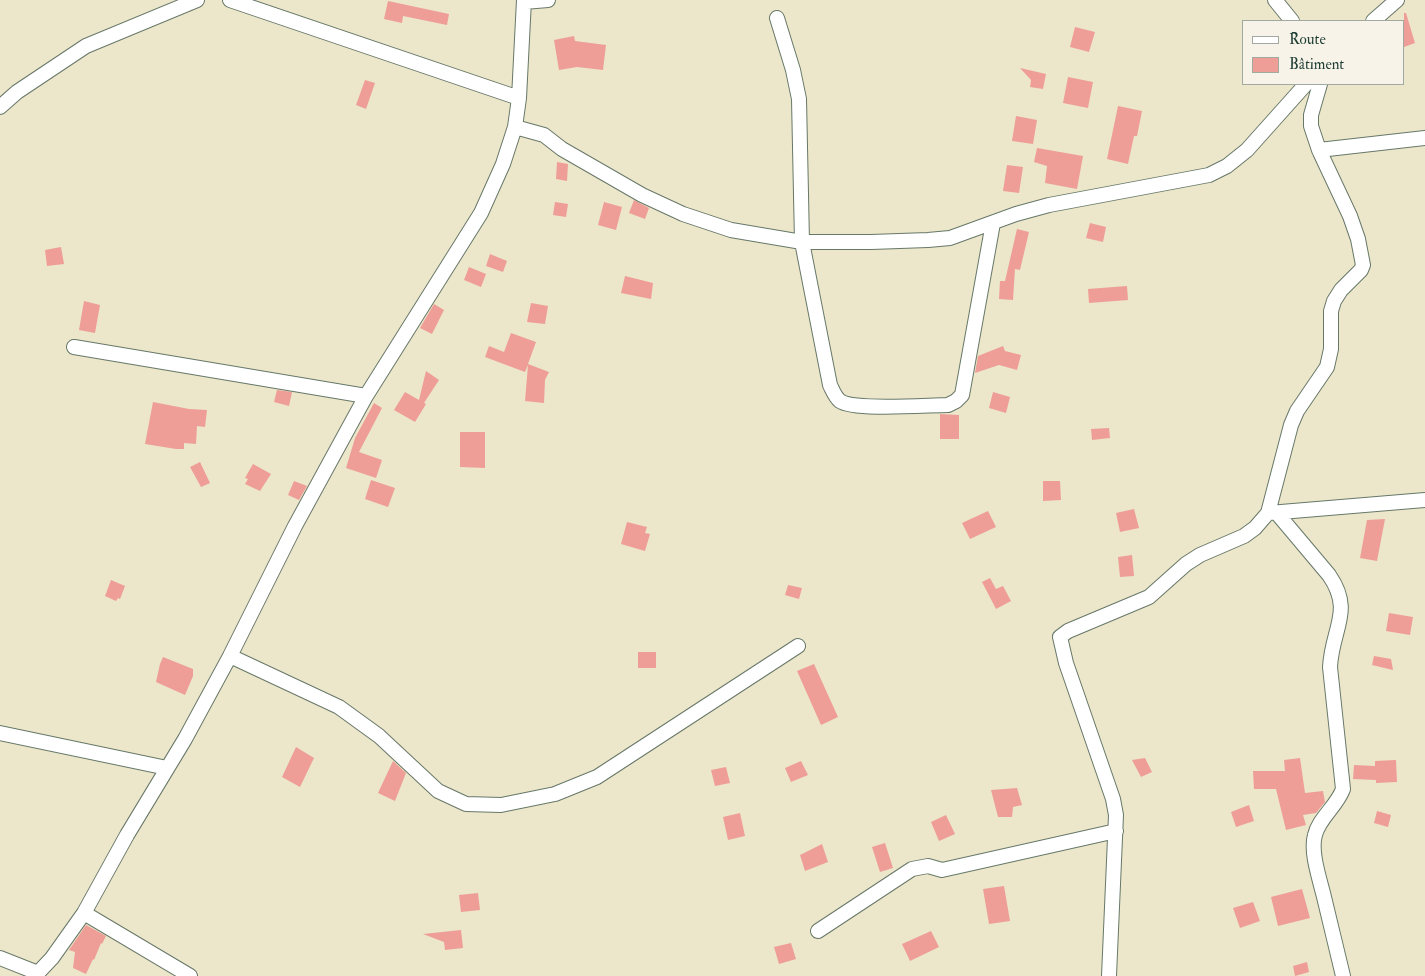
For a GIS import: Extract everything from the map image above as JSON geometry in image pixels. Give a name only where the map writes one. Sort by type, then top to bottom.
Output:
[{"type":"street","points":[[0,107],[17,92],[86,46],[197,0]]},
{"type":"street","points":[[230,0],[520,98]]},
{"type":"street","points":[[0,958],[37,975],[52,958],[84,913],[167,768],[230,656],[296,526],[366,396],[481,213],[503,164],[515,127],[520,98],[524,1],[548,0]]},
{"type":"street","points":[[1275,0],[1291,20]]},
{"type":"street","points":[[1374,20],[1397,0]]},
{"type":"street","points":[[777,18],[794,70],[799,99],[802,242],[830,385],[841,402],[861,406],[948,405],[962,395],[994,223]]},
{"type":"street","points":[[515,127],[544,135],[562,149],[642,196],[683,214],[731,230],[802,242],[928,240],[950,238],[1016,214],[1074,200],[1210,175],[1227,166],[1247,150],[1305,85]]},
{"type":"street","points":[[1109,976],[1116,815],[1113,799],[1066,663],[1060,637],[1068,631],[1149,596],[1193,560],[1244,536],[1272,512],[1291,425],[1297,410],[1327,367],[1331,349],[1331,311],[1334,300],[1361,270],[1363,265],[1358,239],[1350,216],[1319,150],[1311,126],[1311,115],[1320,85]]},
{"type":"street","points":[[1319,150],[1425,138]]},
{"type":"street","points":[[74,347],[366,396]]},
{"type":"street","points":[[1272,512],[1425,500]]},
{"type":"street","points":[[1272,512],[1336,584],[1342,605],[1330,667],[1343,789],[1340,798],[1320,824],[1314,836],[1314,849],[1343,976]]},
{"type":"street","points":[[230,656],[339,707],[379,736],[438,791],[466,804],[501,804],[555,794],[598,777],[798,646]]},
{"type":"street","points":[[0,733],[167,768]]},
{"type":"street","points":[[818,931],[912,869],[928,866],[942,870],[1116,831]]},
{"type":"street","points":[[84,913],[190,976]]},
{"type":"building","points":[[388,1],[449,14],[447,25],[403,16],[402,23],[384,19]]},
{"type":"building","points":[[1404,13],[1406,13],[1415,43],[1405,47],[1405,20]]},
{"type":"building","points":[[1075,27],[1095,32],[1089,52],[1070,47]]},
{"type":"building","points":[[574,36],[575,41],[606,45],[603,70],[577,67],[559,70],[554,40]]},
{"type":"building","points":[[1020,68],[1046,74],[1043,89],[1030,87],[1031,80]]},
{"type":"building","points":[[1068,77],[1093,82],[1088,108],[1063,103]]},
{"type":"building","points":[[365,80],[375,83],[366,109],[356,105]]},
{"type":"building","points":[[1118,106],[1142,111],[1137,136],[1134,136],[1128,164],[1107,159]]},
{"type":"building","points":[[1016,116],[1037,120],[1033,144],[1012,141]]},
{"type":"building","points":[[1037,148],[1083,156],[1077,189],[1045,183],[1047,166],[1034,162]]},
{"type":"building","points":[[557,162],[568,164],[567,181],[556,179]]},
{"type":"building","points":[[1007,165],[1023,167],[1019,193],[1003,191]]},
{"type":"building","points":[[634,200],[649,208],[645,219],[629,213]]},
{"type":"building","points":[[555,202],[568,204],[566,217],[553,215]]},
{"type":"building","points":[[604,202],[622,207],[616,230],[598,225]]},
{"type":"building","points":[[1090,223],[1106,227],[1103,242],[1086,238]]},
{"type":"building","points":[[1017,229],[1029,232],[1020,270],[1015,269],[1013,300],[999,299],[1000,281],[1005,281]]},
{"type":"building","points":[[61,247],[64,264],[47,266],[45,250]]},
{"type":"building","points":[[490,254],[507,261],[503,272],[486,266]]},
{"type":"building","points":[[469,267],[486,274],[481,287],[464,280]]},
{"type":"building","points":[[625,276],[653,283],[651,299],[621,293]]},
{"type":"building","points":[[1127,286],[1128,300],[1089,303],[1088,289]]},
{"type":"building","points":[[84,301],[100,305],[95,333],[79,330]]},
{"type":"building","points":[[531,303],[548,306],[545,324],[527,322]]},
{"type":"building","points":[[434,304],[444,310],[432,334],[420,328]]},
{"type":"building","points":[[511,333],[536,342],[528,364],[549,372],[545,380],[544,403],[525,401],[528,365],[525,372],[485,357],[489,346],[504,352]]},
{"type":"building","points":[[1003,346],[1005,351],[1021,355],[1017,370],[999,365],[975,373],[978,356]]},
{"type":"building","points":[[426,371],[439,380],[424,403],[426,404],[415,422],[394,410],[405,392],[419,400]]},
{"type":"building","points":[[277,390],[292,392],[289,406],[274,402]]},
{"type":"building","points":[[993,392],[1010,397],[1006,413],[989,408]]},
{"type":"building","points":[[153,402],[189,409],[207,410],[205,427],[197,426],[196,444],[184,443],[184,449],[176,449],[145,444]]},
{"type":"building","points":[[374,403],[382,408],[359,452],[382,460],[376,478],[346,468],[355,438]]},
{"type":"building","points":[[940,414],[959,415],[959,439],[940,439]]},
{"type":"building","points":[[1109,428],[1110,438],[1092,440],[1091,429]]},
{"type":"building","points":[[460,432],[485,432],[485,468],[460,467]]},
{"type":"building","points":[[200,462],[210,483],[201,487],[190,467]]},
{"type":"building","points":[[253,464],[271,474],[260,491],[245,484],[248,479],[245,478]]},
{"type":"building","points":[[371,480],[395,488],[388,507],[365,499]]},
{"type":"building","points":[[294,481],[307,486],[299,500],[288,495]]},
{"type":"building","points":[[1043,481],[1060,481],[1061,500],[1043,501]]},
{"type":"building","points":[[1134,509],[1139,528],[1120,532],[1116,513]]},
{"type":"building","points":[[988,511],[996,527],[970,539],[962,523]]},
{"type":"building","points":[[1385,519],[1377,561],[1360,558],[1367,520]]},
{"type":"building","points":[[627,522],[647,527],[645,533],[650,534],[645,551],[621,544]]},
{"type":"building","points":[[1132,555],[1134,576],[1120,577],[1118,557]]},
{"type":"building","points":[[990,578],[996,589],[1003,586],[1011,601],[996,609],[982,582]]},
{"type":"building","points":[[111,580],[125,586],[120,599],[118,598],[116,601],[105,596]]},
{"type":"building","points":[[788,585],[802,588],[799,599],[785,595]]},
{"type":"building","points":[[1389,613],[1413,617],[1410,635],[1386,631]]},
{"type":"building","points":[[638,652],[656,652],[656,668],[638,668]]},
{"type":"building","points":[[1374,656],[1391,659],[1393,670],[1372,665]]},
{"type":"building","points":[[163,657],[193,669],[193,676],[185,695],[156,682]]},
{"type":"building","points":[[814,664],[838,717],[821,725],[797,671]]},
{"type":"building","points":[[296,747],[314,758],[300,787],[282,777]]},
{"type":"building","points":[[1145,758],[1152,772],[1141,777],[1132,760]]},
{"type":"building","points":[[1300,758],[1305,793],[1323,791],[1325,802],[1316,813],[1303,815],[1306,825],[1286,830],[1276,789],[1254,789],[1253,771],[1285,771],[1284,760]]},
{"type":"building","points":[[1396,760],[1397,782],[1376,783],[1376,780],[1353,779],[1354,765],[1375,766],[1375,761]]},
{"type":"building","points":[[393,761],[406,773],[395,801],[378,793]]},
{"type":"building","points":[[801,761],[808,775],[791,782],[785,768]]},
{"type":"building","points":[[726,767],[730,783],[715,786],[711,770]]},
{"type":"building","points":[[1017,788],[1022,805],[1013,807],[1012,817],[998,817],[991,790]]},
{"type":"building","points":[[1249,805],[1254,821],[1236,827],[1231,812]]},
{"type":"building","points":[[1377,811],[1391,815],[1388,827],[1374,823]]},
{"type":"building","points":[[740,813],[745,836],[728,840],[723,817]]},
{"type":"building","points":[[946,815],[955,834],[939,841],[931,822]]},
{"type":"building","points":[[885,843],[893,868],[880,872],[872,847]]},
{"type":"building","points":[[822,844],[828,862],[805,871],[800,855]]},
{"type":"building","points":[[1004,886],[1010,921],[989,924],[983,889]]},
{"type":"building","points":[[1302,889],[1310,918],[1278,926],[1271,897]]},
{"type":"building","points":[[478,893],[480,910],[461,912],[459,895]]},
{"type":"building","points":[[1253,902],[1260,921],[1240,928],[1233,908]]},
{"type":"building","points":[[86,925],[106,936],[86,974],[73,968],[75,952],[69,950]]},
{"type":"building","points":[[461,930],[463,948],[445,950],[444,942],[423,934]]},
{"type":"building","points":[[931,931],[939,947],[910,961],[902,944]]},
{"type":"building","points":[[791,943],[796,959],[779,964],[774,947]]},
{"type":"building","points":[[1307,962],[1309,972],[1295,976],[1293,966]]}]
